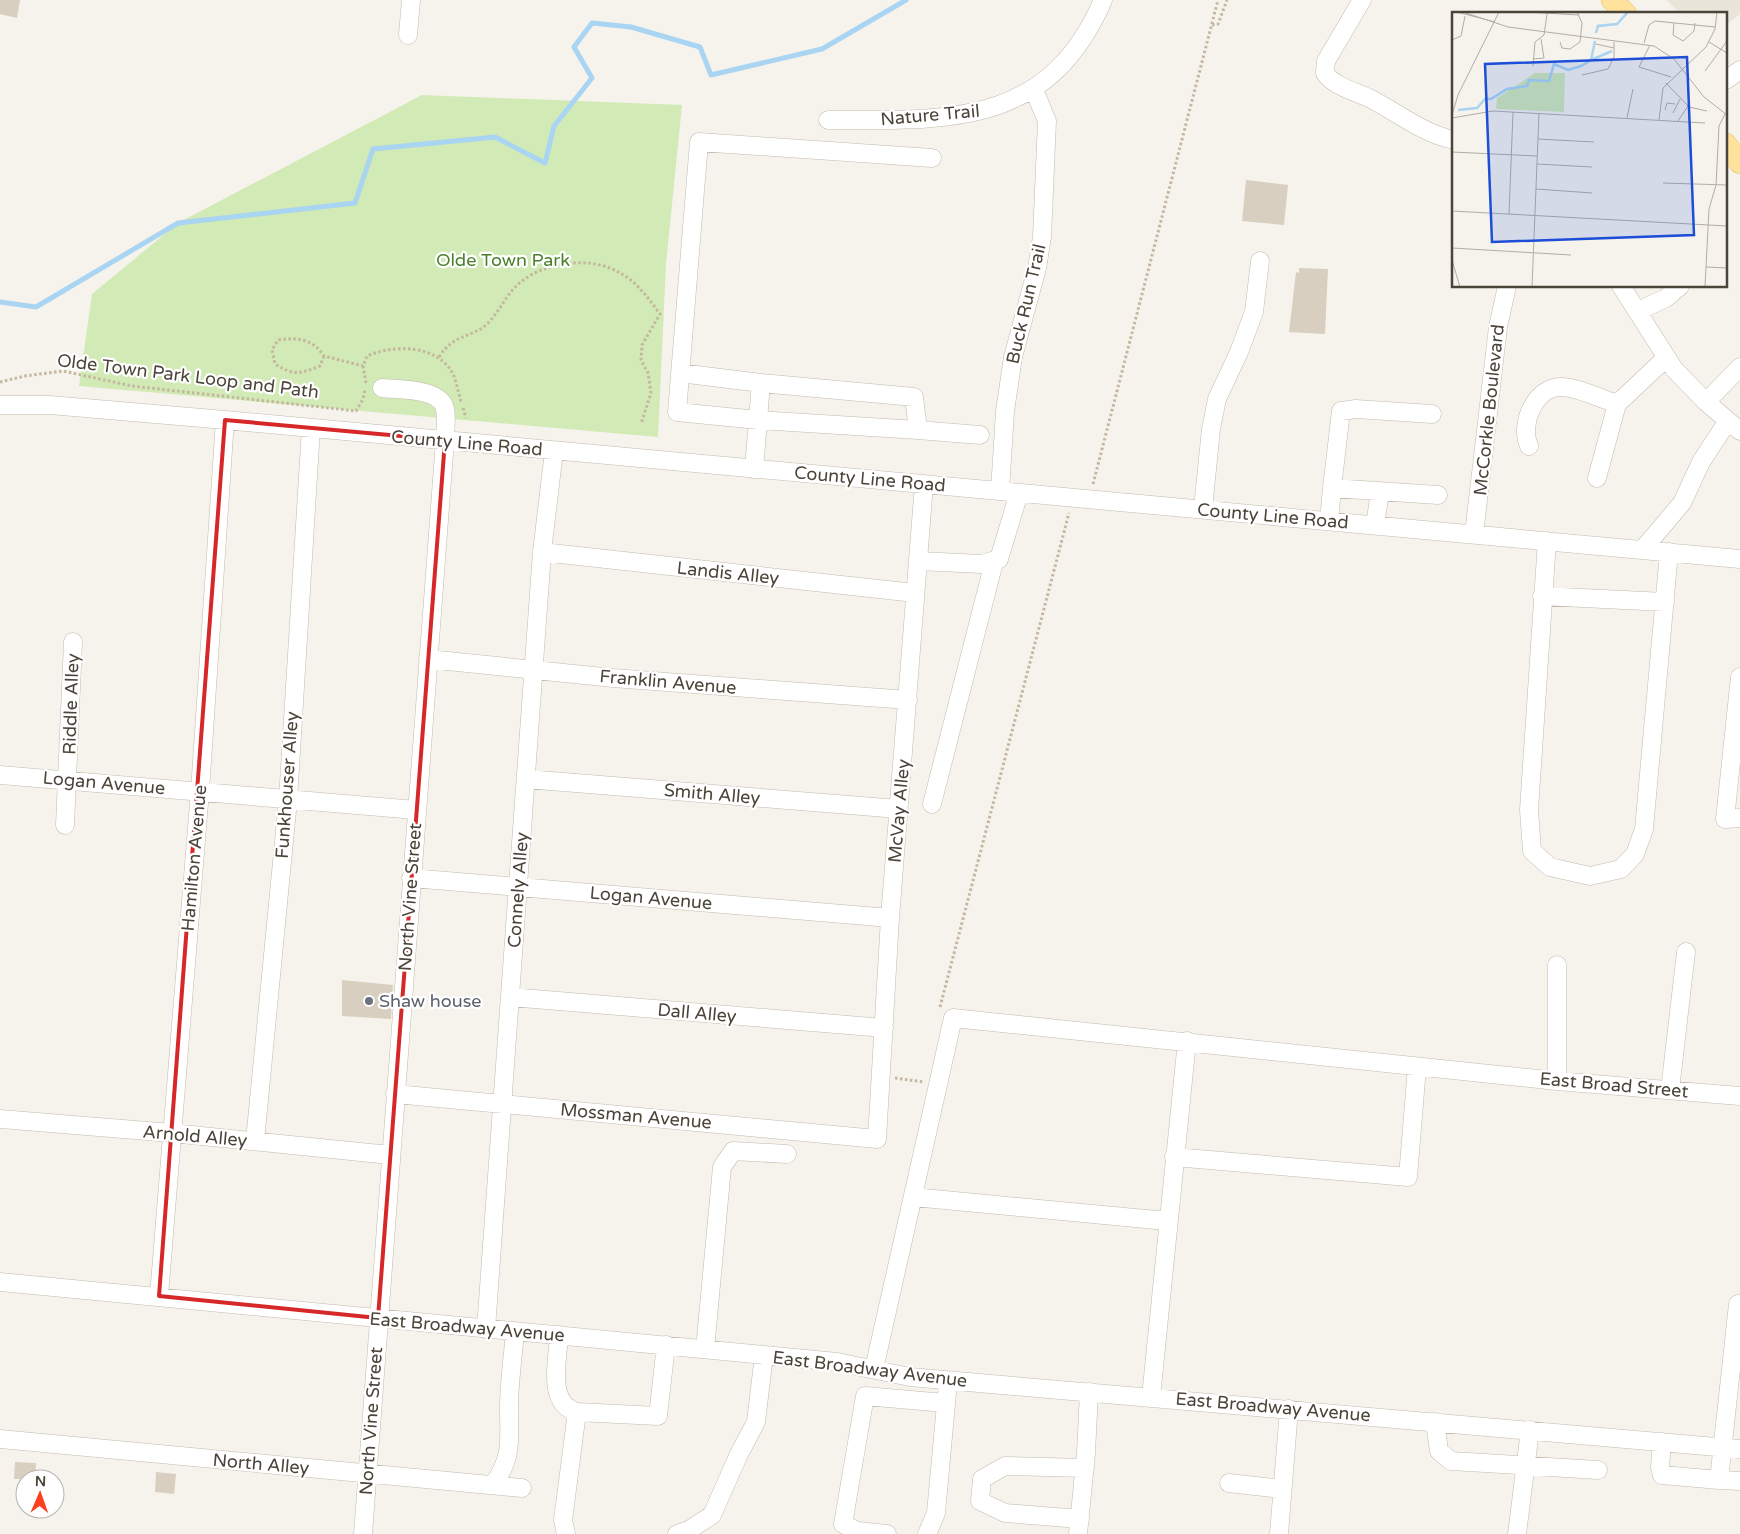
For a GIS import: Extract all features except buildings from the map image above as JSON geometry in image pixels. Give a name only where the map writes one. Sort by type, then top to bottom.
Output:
[{"type":"main road","points":[[1612,0],[1624,12]]},
{"type":"main road","points":[[1728,147],[1740,163]]},
{"type":"street","points":[[408,35],[411,0]]},
{"type":"street","name":"Nature Trail","points":[[828,120],[902,120],[949,116],[1003,105],[1034,90],[1072,53],[1092,24],[1103,0]]},
{"type":"street","points":[[1362,0],[1326,61],[1325,73],[1338,84],[1372,100],[1398,116],[1452,139]]},
{"type":"street","points":[[1728,79],[1740,70]]},
{"type":"street","name":"Buck Run Trail","points":[[1000,491],[1005,411],[1014,358],[1037,268],[1042,237],[1047,122],[1034,90]]},
{"type":"street","points":[[932,158],[699,142],[676,412],[758,420],[980,435]]},
{"type":"street","points":[[1203,509],[1211,429],[1217,398],[1239,352],[1254,312],[1260,261]]},
{"type":"street","name":"McCorkle Boulevard","points":[[1474,534],[1498,327],[1507,288]]},
{"type":"street","points":[[1622,288],[1666,358],[1706,402],[1734,427],[1701,462],[1682,503],[1643,549]]},
{"type":"street","points":[[1638,311],[1671,295],[1678,288]]},
{"type":"street","points":[[1597,478],[1617,404],[1666,358]]},
{"type":"street","points":[[1706,402],[1740,366]]},
{"type":"street","points":[[680,373],[762,383],[914,397],[918,430]]},
{"type":"street","points":[[754,469],[762,383]]},
{"type":"street","points":[[1529,446],[1525,432],[1527,415],[1533,405],[1547,392],[1560,387],[1617,404]]},
{"type":"street","name":"North Vine Street","points":[[363,1534],[445,440],[445,408],[439,398],[428,393],[382,388]]},
{"type":"street","name":"County Line Road","points":[[0,405],[50,405],[225,420],[1740,559]]},
{"type":"street","points":[[1328,521],[1341,411],[1356,409],[1432,414]]},
{"type":"street","name":"Hamilton Avenue","points":[[158,1296],[200,791],[225,420]]},
{"type":"street","name":"Funkhouser Alley","points":[[255,1141],[288,800],[311,428]]},
{"type":"street","name":"Connely Alley","points":[[486,1329],[542,552],[554,451]]},
{"type":"street","name":"McVay Alley","points":[[877,1139],[890,918],[924,484]]},
{"type":"street","points":[[1332,488],[1438,495]]},
{"type":"street","points":[[1375,525],[1380,492]]},
{"type":"street","points":[[918,561],[982,564],[999,559],[1019,493]]},
{"type":"street","points":[[1547,541],[1529,810],[1532,851],[1550,867],[1590,876],[1621,869],[1635,854],[1644,830],[1669,552]]},
{"type":"street","name":"Landis Alley","points":[[542,552],[915,593]]},
{"type":"street","points":[[932,804],[994,562]]},
{"type":"street","points":[[1542,596],[1665,602]]},
{"type":"street","name":"Riddle Alley","points":[[65,825],[73,642]]},
{"type":"street","name":"Franklin Avenue","points":[[428,660],[908,700]]},
{"type":"street","points":[[1740,677],[1725,819],[1740,818]]},
{"type":"street","name":"Logan Avenue","points":[[0,775],[416,810]]},
{"type":"street","name":"Smith Alley","points":[[526,779],[899,809]]},
{"type":"street","name":"Logan Avenue","points":[[411,878],[890,918]]},
{"type":"street","points":[[1670,1090],[1686,952]]},
{"type":"street","points":[[1557,1081],[1558,965]]},
{"type":"street","name":"Dall Alley","points":[[510,997],[884,1028]]},
{"type":"street","name":"East Broad Street","points":[[913,1197],[953,1018],[1557,1081],[1740,1096]]},
{"type":"street","points":[[1151,1397],[1167,1222],[1187,1041]]},
{"type":"street","points":[[1174,1156],[1408,1177],[1417,1067]]},
{"type":"street","name":"Mossman Avenue","points":[[395,1094],[877,1139]]},
{"type":"street","name":"Arnold Alley","points":[[0,1119],[172,1133],[390,1155]]},
{"type":"street","points":[[705,1349],[722,1167],[733,1151],[787,1154]]},
{"type":"street","points":[[874,1369],[913,1197],[1167,1222]]},
{"type":"street","name":"East Broadway Avenue","points":[[0,1282],[837,1362],[910,1377],[1289,1408],[1740,1449]]},
{"type":"street","points":[[1719,1480],[1738,1304]]},
{"type":"street","points":[[493,1485],[504,1469],[508,1454],[509,1408],[515,1331]]},
{"type":"street","points":[[560,1336],[557,1390],[564,1404],[570,1410],[577,1412],[658,1416],[666,1346]]},
{"type":"street","points":[[677,1534],[689,1530],[712,1515],[739,1454],[756,1422],[764,1355]]},
{"type":"street","points":[[927,1534],[936,1513],[945,1403],[950,1380]]},
{"type":"street","points":[[1084,1468],[1005,1466],[982,1479],[980,1501],[1005,1513],[1079,1526],[1084,1468],[1089,1392]]},
{"type":"street","points":[[887,1534],[857,1531],[843,1524],[865,1396],[945,1403]]},
{"type":"street","points":[[1279,1534],[1289,1408]]},
{"type":"street","points":[[566,1534],[563,1520],[577,1412]]},
{"type":"street","points":[[1435,1422],[1439,1450],[1451,1461],[1598,1470]]},
{"type":"street","points":[[1517,1534],[1530,1430]]},
{"type":"street","name":"North Alley","points":[[0,1439],[522,1488]]},
{"type":"street","points":[[1662,1442],[1660,1467],[1662,1475],[1740,1481]]},
{"type":"street","points":[[1229,1484],[1282,1489]]},
{"type":"path","points":[[938,1016],[1070,507],[1092,487],[1218,0]]},
{"type":"path","points":[[1212,25],[1218,24],[1227,0]]},
{"type":"path","points":[[439,357],[445,348],[459,337],[479,330],[489,322],[504,299],[522,281],[547,268],[584,261],[619,272],[635,284],[660,314],[642,345],[641,360],[648,373],[651,393],[641,424]]},
{"type":"path","name":"Olde Town Park Loop and Path","points":[[0,382],[24,376],[63,371],[132,386],[356,410],[364,399],[366,381],[363,366],[324,356],[318,346],[296,337],[278,340],[272,350],[275,364],[289,373],[306,372],[320,366],[324,356]]},
{"type":"path","points":[[363,366],[367,356],[383,349],[410,349],[439,357],[451,370],[466,418]]},
{"type":"path","points":[[922,1091],[926,1072]]},
{"type":"path","points":[[882,1077],[924,1082]]},
{"type":"highlighted area","points":[[225,420],[445,440],[378,1318],[159,1296]]},
{"type":"shaded area","points":[[1666,0],[1740,0],[1740,14],[1728,23],[1728,12],[1679,12]]},
{"type":"green space","name":"Olde Town Park","points":[[422,95],[682,105],[666,264],[658,437],[79,386],[92,294],[178,223]]},
{"type":"waterway","points":[[0,302],[36,307],[178,223],[355,203],[373,149],[495,137],[545,163],[554,126],[592,78],[574,47],[592,23],[631,27],[700,47],[711,75],[822,49],[906,0]]},
{"type":"place","name":"Shaw house","points":[[369,1001]]}]
